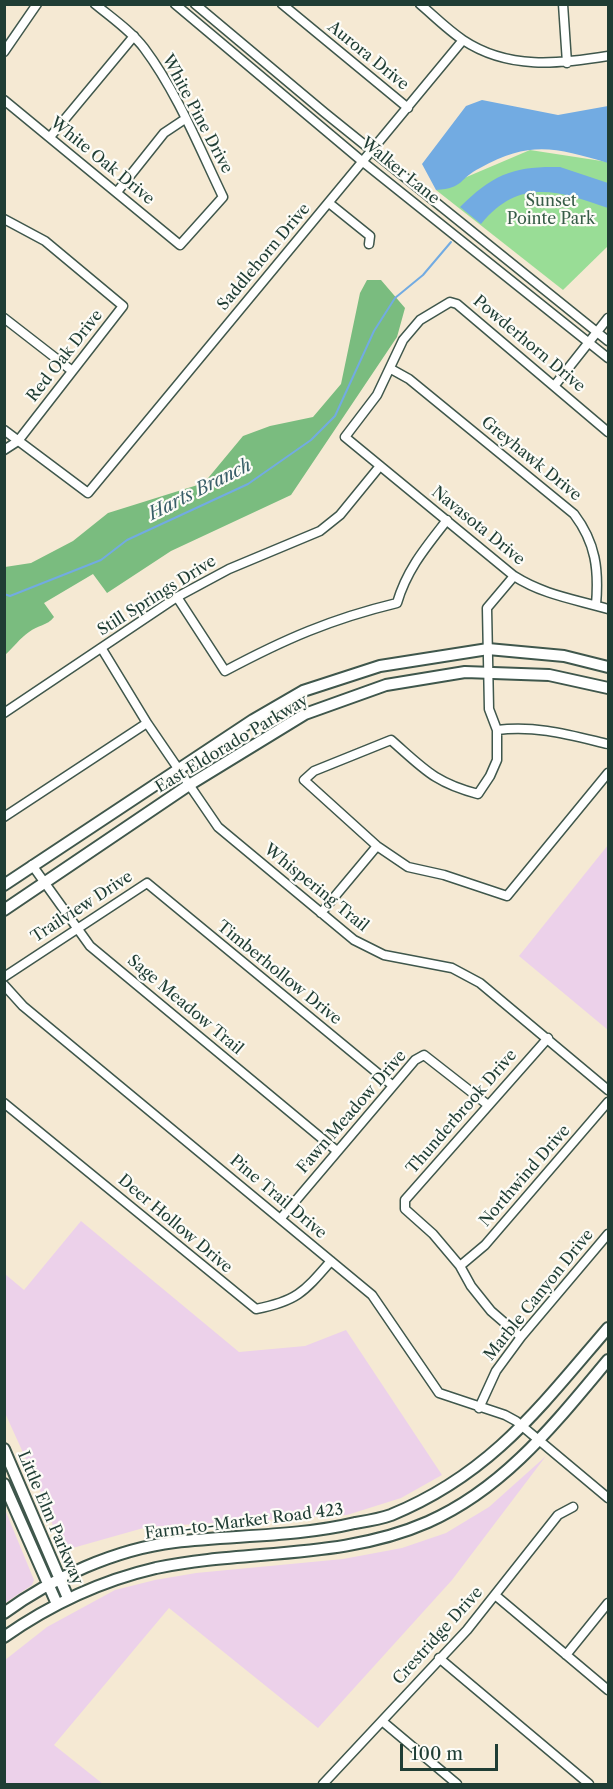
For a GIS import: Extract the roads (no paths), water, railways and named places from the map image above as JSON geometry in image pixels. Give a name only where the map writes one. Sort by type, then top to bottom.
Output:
[{"type":"main road","name":"East Eldorado Parkway","points":[[4,885],[253,720],[303,691],[380,666],[488,649],[564,656],[609,667]]},
{"type":"main road","name":"East Eldorado Parkway","points":[[4,910],[189,785],[305,714],[386,685],[456,673],[488,671],[549,675],[609,688]]},
{"type":"main road","name":"Farm-to-Market Road 423","points":[[4,1614],[27,1597],[48,1586],[108,1559],[151,1546],[307,1532],[389,1516],[437,1493],[477,1467],[524,1426],[609,1328]]},
{"type":"main road","points":[[4,1637],[57,1604],[92,1586],[157,1568],[355,1545],[394,1535],[429,1522],[485,1489],[541,1440],[609,1360]]},
{"type":"main road","name":"Little Elm Parkway","points":[[4,1449],[68,1598]]},
{"type":"main road","name":"Little Elm Parkway","points":[[4,1484],[57,1604]]},
{"type":"main road","points":[[307,1532],[309,1551]]},
{"type":"street","points":[[4,52],[37,4]]},
{"type":"street","name":"White Pine Drive","points":[[95,4],[134,36],[145,49],[185,119],[223,197],[180,245]]},
{"type":"street","name":"Walker Lane","points":[[175,4],[363,162],[609,358]]},
{"type":"street","name":"Walker Lane","points":[[195,4],[372,151],[609,341]]},
{"type":"street","name":"Aurora Drive","points":[[282,4],[408,108]]},
{"type":"street","points":[[420,4],[464,40],[507,58],[533,64],[567,63],[609,56]]},
{"type":"street","points":[[563,4],[567,63]]},
{"type":"street","points":[[50,137],[134,36]]},
{"type":"street","name":"Saddlehorn Drive","points":[[18,441],[88,493],[464,40]]},
{"type":"street","name":"White Oak Drive","points":[[4,100],[180,245]]},
{"type":"street","points":[[117,192],[164,133],[185,119]]},
{"type":"street","points":[[329,203],[370,236],[369,244]]},
{"type":"street","name":"Red Oak Drive","points":[[4,219],[45,242],[123,306],[18,441],[4,450]]},
{"type":"street","name":"Powderhorn Drive","points":[[391,369],[403,340],[420,320],[450,302],[457,304],[609,432]]},
{"type":"street","points":[[4,318],[71,370]]},
{"type":"street","points":[[555,385],[609,318]]},
{"type":"street","name":"Navasota Drive","points":[[391,369],[377,395],[345,436],[514,576],[534,589],[568,600],[609,609]]},
{"type":"street","name":"Greyhawk Drive","points":[[391,369],[410,379],[574,514],[587,531],[595,551],[599,574],[597,605]]},
{"type":"street","points":[[4,430],[18,441]]},
{"type":"street","name":"Still Springs Drive","points":[[4,713],[177,597],[229,569],[320,531],[340,515],[380,466]]},
{"type":"street","points":[[177,597],[225,671],[284,639],[343,616],[397,603],[403,581],[413,562],[447,520]]},
{"type":"street","points":[[514,576],[487,608],[489,709],[497,730],[497,760],[478,794],[450,787],[434,778],[391,740],[314,771],[304,780],[377,846],[408,867],[444,875],[507,896],[525,878],[609,773]]},
{"type":"street","name":"Whispering Trail","points":[[102,649],[147,723],[218,827],[354,940],[384,955],[452,968],[480,983],[609,1090]]},
{"type":"street","points":[[4,817],[147,723]]},
{"type":"street","points":[[497,730],[520,727],[549,730],[609,744]]},
{"type":"street","points":[[321,913],[377,846]]},
{"type":"street","name":"Sage Meadow Trail","points":[[32,865],[90,946],[337,1151]]},
{"type":"street","name":"Trailview Drive","points":[[4,977],[147,883]]},
{"type":"street","name":"Timberhollow Drive","points":[[147,883],[392,1085]]},
{"type":"street","name":"Pine Trail Drive","points":[[4,985],[23,1006],[372,1295],[439,1393],[506,1415],[524,1426],[609,1498]]},
{"type":"street","name":"Thunderbrook Drive","points":[[460,1266],[434,1234],[405,1209],[405,1200],[548,1038]]},
{"type":"street","name":"Fawn Meadow Drive","points":[[281,1218],[392,1085],[415,1060],[424,1055],[488,1105]]},
{"type":"street","name":"Deer Hollow Drive","points":[[4,1102],[256,1309],[281,1304],[302,1294],[331,1261]]},
{"type":"street","name":"Northwind Drive","points":[[460,1266],[485,1245],[609,1102]]},
{"type":"street","name":"Marble Canyon Drive","points":[[479,1408],[496,1371],[521,1336],[609,1234]]},
{"type":"street","points":[[460,1266],[471,1286],[492,1311],[521,1336]]},
{"type":"street","name":"Crestridge Drive","points":[[324,1784],[495,1595],[558,1515],[573,1507]]},
{"type":"street","points":[[495,1595],[609,1690]]},
{"type":"street","points":[[566,1654],[609,1603]]},
{"type":"street","points":[[439,1658],[589,1785]]},
{"type":"street","points":[[382,1721],[457,1785]]},
{"type":"water","points":[[482,100],[558,115],[608,106],[608,163],[558,151],[529,150],[498,159],[473,172],[457,185],[436,190],[422,164],[466,106]]},
{"type":"water","points":[[560,167],[608,183],[608,208],[556,193],[540,192],[510,199],[495,209],[481,224],[460,207],[483,187],[505,174],[530,168]]},
{"type":"waterway","name":"Harts Branch","points":[[4,594],[10,596],[101,560],[127,540],[248,484],[311,440],[335,416],[374,331],[395,298],[423,275],[451,242]]},
{"type":"park label","name":"Sunset Pointe Park","points":[[551,210]]}]
